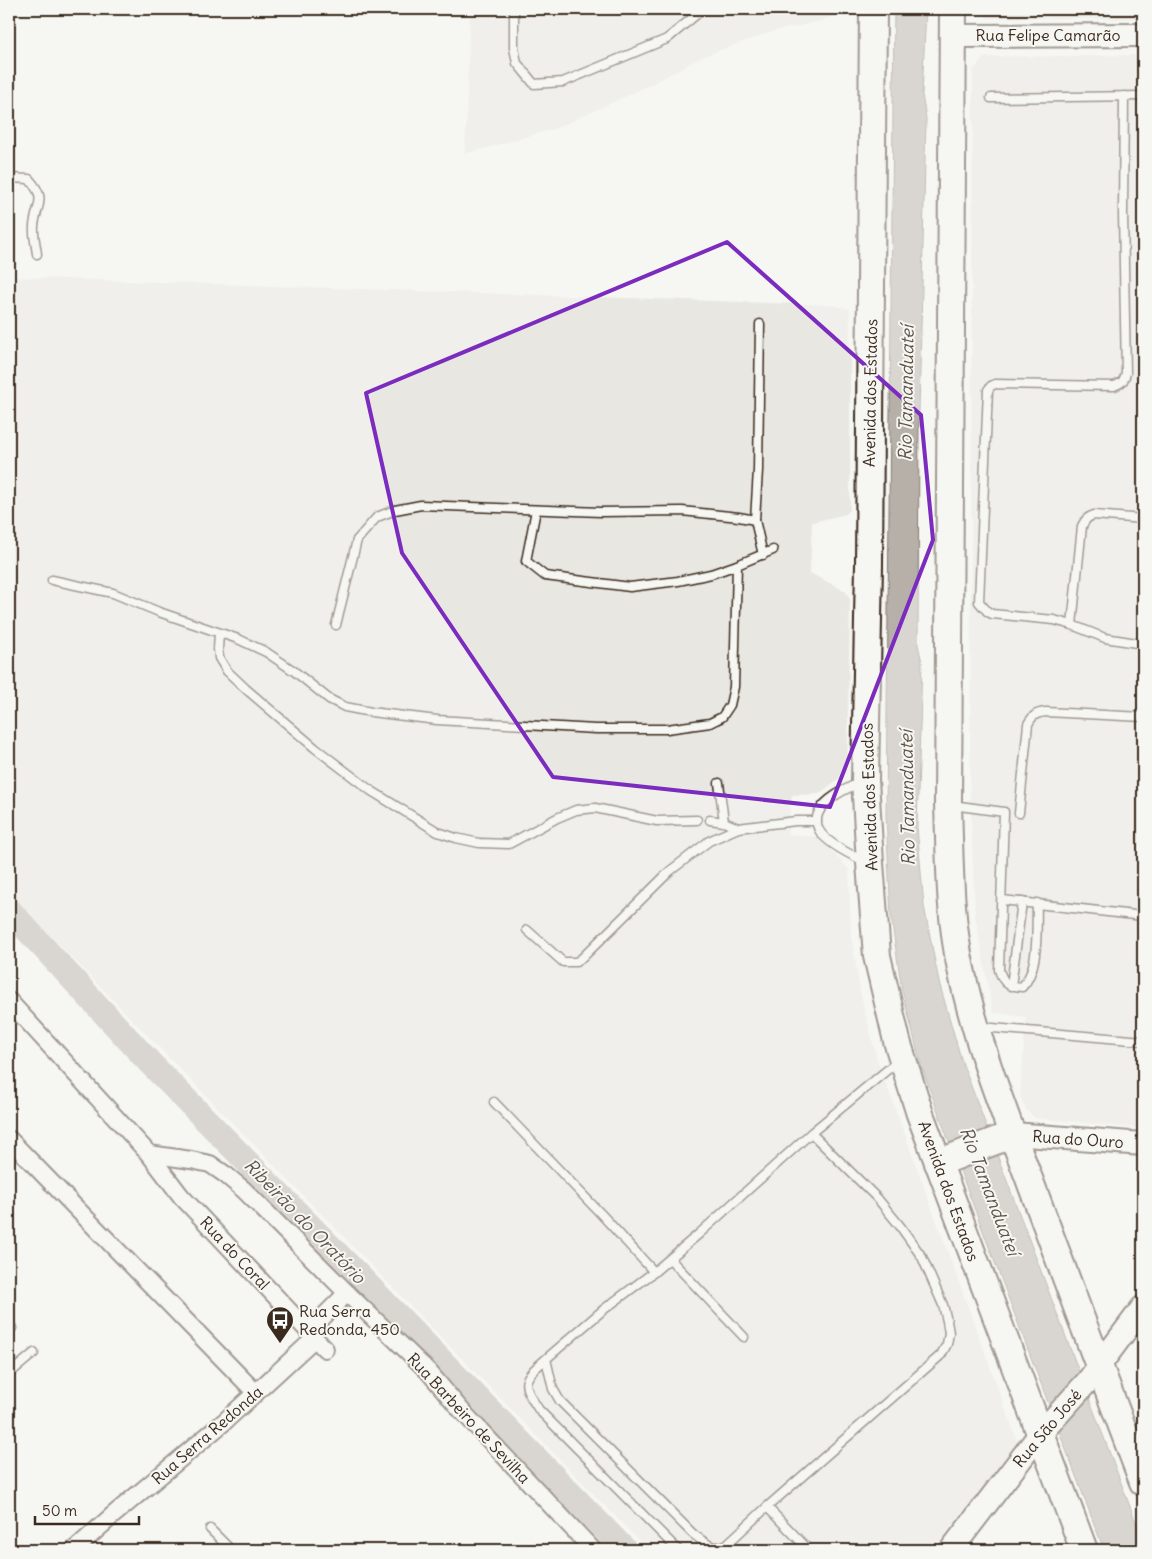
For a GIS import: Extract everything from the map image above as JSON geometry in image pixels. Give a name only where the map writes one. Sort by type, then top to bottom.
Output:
[{"type":"highway","name":"Avenida dos Estados","points":[[873,9],[869,565],[865,780],[877,956],[902,1058],[946,1160],[1045,1428],[1084,1550]]},
{"type":"highway","points":[[953,9],[948,804],[949,868],[955,939],[960,969],[1005,1138],[1093,1374],[1143,1482]]},
{"type":"highway","points":[[946,1160],[1005,1138]]},
{"type":"main road","name":"Rua Felipe Camarão","points":[[953,36],[1143,35]]},
{"type":"main road","name":"Rua do Ouro","points":[[1005,1138],[1143,1144]]},
{"type":"main road","name":"Rua São José","points":[[952,1550],[1045,1428],[1093,1374],[1143,1307]]},
{"type":"street","points":[[9,1001],[149,1154]]},
{"type":"street","points":[[9,1139],[256,1393]]},
{"type":"street","name":"Rua Barbeiro de Sevilha","points":[[149,1154],[203,1162],[219,1170],[244,1190],[428,1371],[467,1416],[593,1550]]},
{"type":"street","name":"Rua do Coral","points":[[149,1154],[181,1196],[316,1340]]},
{"type":"street","name":"Rua Serra Redonda","points":[[74,1550],[217,1428],[316,1340],[347,1293]]},
{"type":"lane","points":[[514,9],[514,48],[517,63],[534,84],[563,82],[667,39],[703,9]]},
{"type":"lane","points":[[1124,96],[1125,379],[1122,384],[1114,386],[996,384],[988,390],[979,602],[992,614],[1054,620],[1105,638],[1143,644]]},
{"type":"lane","points":[[991,98],[1143,96]]},
{"type":"lane","points":[[9,178],[29,179],[38,188],[40,202],[34,227],[37,254]]},
{"type":"lane","points":[[760,324],[758,470],[755,520],[763,555]]},
{"type":"lane","points":[[336,624],[357,540],[377,517],[395,510],[421,505],[602,512],[682,510],[739,516],[755,520]]},
{"type":"lane","points":[[536,510],[526,561],[546,576],[630,587],[678,581],[711,574],[773,550]]},
{"type":"lane","points":[[1072,625],[1082,526],[1084,522],[1088,517],[1094,515],[1143,519]]},
{"type":"lane","points":[[52,580],[114,592],[159,612],[238,639],[266,652],[294,671],[329,699],[345,707],[437,720],[596,729],[667,728],[710,723],[722,717],[730,705],[734,688],[737,565]]},
{"type":"lane","points":[[218,633],[219,658],[227,672],[315,748],[370,790],[438,832],[478,843],[508,844],[576,810],[595,808],[657,821],[697,820]]},
{"type":"lane","points":[[1020,813],[1028,724],[1032,717],[1038,713],[1046,712],[1143,717]]},
{"type":"lane","points":[[865,780],[842,790],[829,800],[819,812],[817,821],[819,829],[833,843],[850,854],[870,863]]},
{"type":"lane","points":[[719,783],[724,822]]},
{"type":"lane","points":[[948,804],[1004,812],[999,970],[1003,981],[1011,986],[1022,987],[1032,973],[1037,903]]},
{"type":"lane","points":[[710,820],[724,822],[738,828]]},
{"type":"lane","points":[[526,930],[564,962],[576,962],[670,871],[709,841],[738,828],[796,821],[817,821]]},
{"type":"lane","points":[[1002,900],[1143,916]]},
{"type":"lane","points":[[1011,986],[1022,902]]},
{"type":"lane","points":[[975,1027],[1143,1041]]},
{"type":"lane","points":[[678,1550],[539,1410],[525,1388],[526,1381],[532,1370],[603,1310],[670,1259],[811,1133],[902,1058]]},
{"type":"lane","points":[[494,1102],[654,1272]]},
{"type":"lane","points":[[546,1358],[553,1389],[560,1401],[693,1534],[711,1546],[720,1548],[727,1544],[941,1355],[947,1344],[948,1333],[943,1305],[922,1257],[877,1198],[811,1133]]},
{"type":"lane","points":[[670,1259],[744,1337]]},
{"type":"lane","points":[[9,1374],[34,1353]]},
{"type":"lane","points":[[767,1508],[809,1550]]},
{"type":"lane","points":[[210,1529],[231,1550]]},
{"type":"highlighted area","points":[[727,242],[921,415],[933,540],[830,807],[553,777],[402,553],[366,393]]},
{"type":"shaded area","points":[[470,9],[844,9],[818,22],[774,31],[704,56],[646,87],[554,129],[465,154]]},
{"type":"shaded area","points":[[987,9],[1143,9],[1143,19],[986,18]]},
{"type":"shaded area","points":[[1143,55],[1143,1129],[1035,1118],[1026,1110],[1020,1096],[1026,1017],[993,1013],[975,915],[970,795],[973,71],[984,57]]},
{"type":"shaded area","points":[[9,277],[831,305],[850,309],[850,510],[846,514],[812,522],[810,573],[845,591],[850,599],[847,772],[819,794],[792,795],[787,834],[819,837],[849,870],[851,936],[861,996],[877,1059],[1018,1443],[933,1550],[648,1550],[9,893]]},
{"type":"water","name":"Rio Tamanduateí","points":[[894,9],[926,9],[922,95],[926,118],[919,412],[918,645],[922,662],[917,827],[924,906],[939,982],[962,1062],[1143,1541],[1143,1550],[1104,1550],[921,1065],[902,990],[891,917],[886,815]]},
{"type":"waterway","name":"Ribeirão do Oratório","points":[[9,910],[151,1064],[625,1550]]},
{"type":"place","name":"Rua Serra Redonda, 450","points":[[280,1344]]}]
